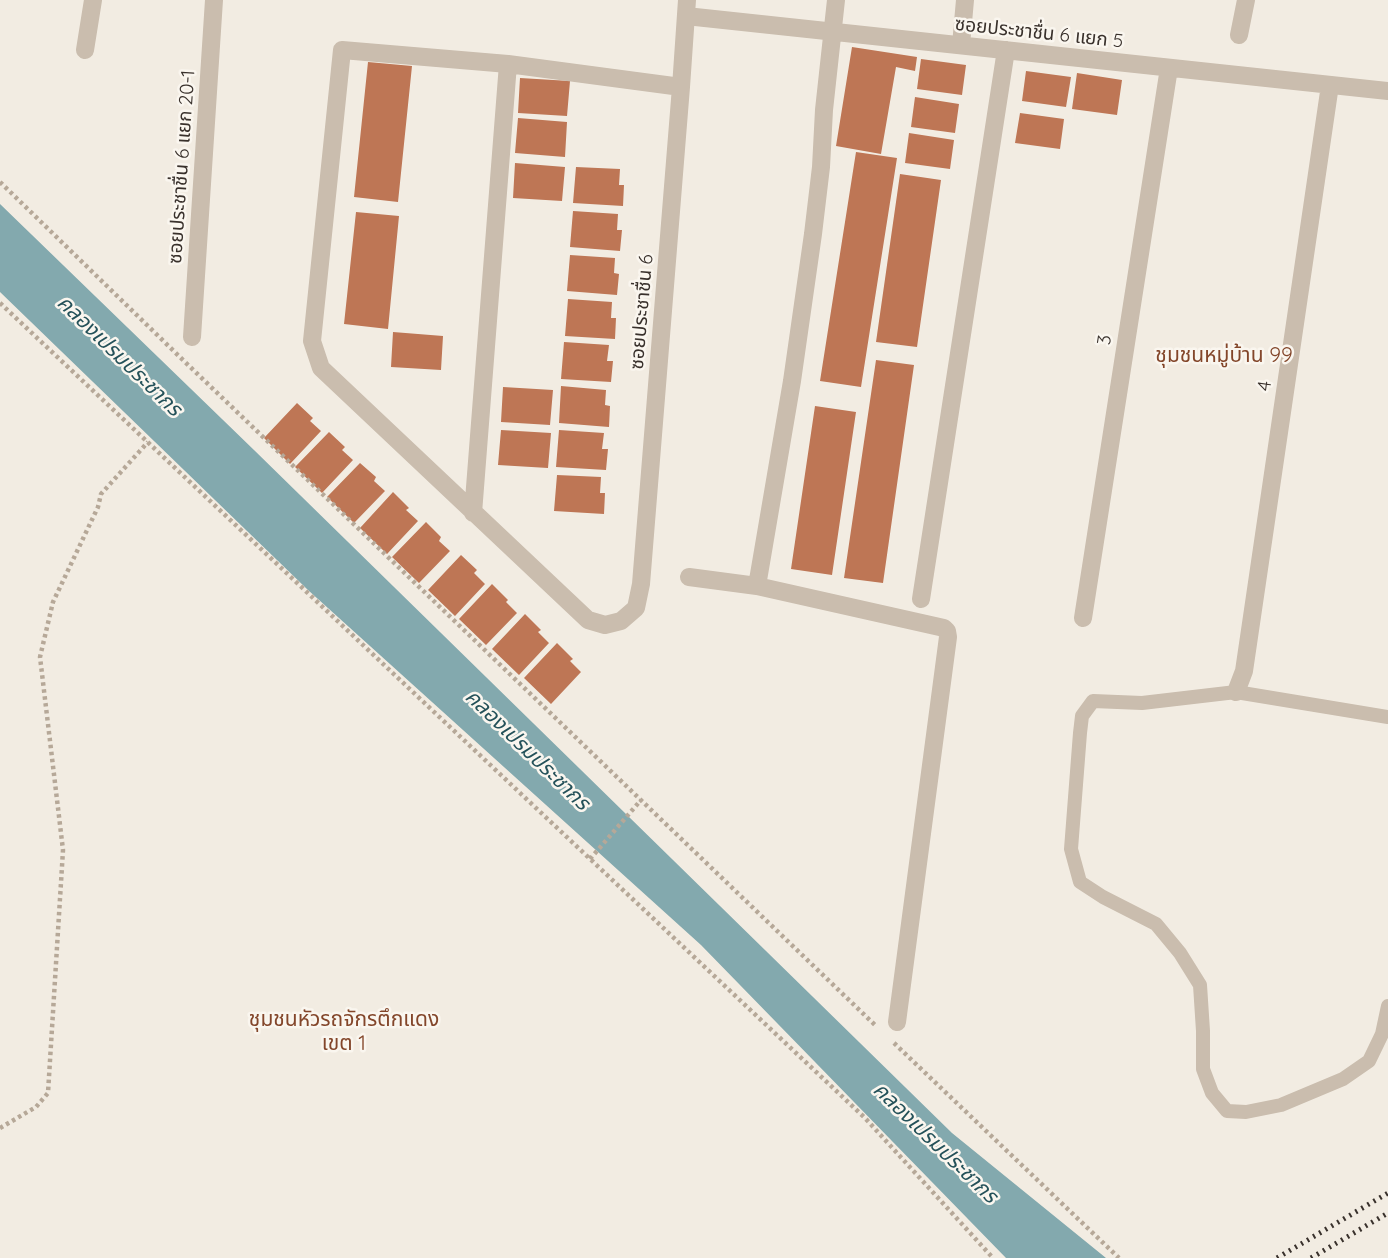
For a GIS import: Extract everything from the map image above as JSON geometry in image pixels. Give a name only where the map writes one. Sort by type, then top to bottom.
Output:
[{"type":"street","points":[[85,50],[93,0]]},
{"type":"street","name":"ซอยประชาชื่น 6 แยก 20-1","points":[[192,337],[214,0]]},
{"type":"street","points":[[757,586],[792,381],[811,246],[836,0]]},
{"type":"street","points":[[961,45],[965,0]]},
{"type":"street","points":[[1239,35],[1246,0]]},
{"type":"street","name":"ซอยประชาชื่น 6 แยก 5","points":[[686,8],[833,32],[1388,91]]},
{"type":"street","name":"ซอยประชาชื่น 6","points":[[473,513],[588,620],[605,625],[621,621],[636,608],[641,584],[686,8]]},
{"type":"street","points":[[473,513],[321,368],[312,341],[342,50],[508,64],[681,87]]},
{"type":"street","points":[[921,599],[1006,50]]},
{"type":"street","points":[[473,513],[508,64]]},
{"type":"street","name":"3","points":[[1083,618],[1169,68]]},
{"type":"street","name":"4","points":[[1236,692],[1244,671],[1330,85]]},
{"type":"street","points":[[689,577],[757,586],[944,628],[947,631],[897,1021]]},
{"type":"lane","points":[[1388,717],[1236,692],[1142,703],[1093,701],[1081,724],[1071,849],[1080,882],[1156,924],[1180,953],[1200,985],[1203,1069],[1212,1093],[1227,1111],[1246,1112],[1281,1105],[1343,1079],[1369,1061],[1382,1034],[1388,1006]]},
{"type":"path","points":[[0,182],[881,1030]]},
{"type":"path","points":[[0,303],[865,1118],[993,1258]]},
{"type":"path","points":[[0,1128],[36,1107],[48,1093],[63,850],[40,657],[52,602],[98,507],[101,494],[148,442]]},
{"type":"path","points":[[590,859],[641,800]]},
{"type":"path","points":[[891,1040],[1119,1258]]},
{"type":"water","name":"คลองเปรมประชากร","points":[[0,204],[952,1133],[1106,1258],[1006,1258],[701,945],[308,590],[0,292]]},
{"type":"building","points":[[852,47],[917,57],[915,71],[896,67],[881,154],[836,146]]},
{"type":"building","points":[[921,59],[966,65],[962,95],[917,89]]},
{"type":"building","points":[[368,62],[412,66],[398,202],[354,197]]},
{"type":"building","points":[[1026,71],[1071,77],[1066,107],[1022,101]]},
{"type":"building","points":[[1077,73],[1122,80],[1117,115],[1072,109]]},
{"type":"building","points":[[520,78],[570,81],[567,116],[518,113]]},
{"type":"building","points":[[915,97],[959,104],[955,133],[911,127]]},
{"type":"building","points":[[1020,113],[1064,119],[1060,149],[1015,143]]},
{"type":"building","points":[[518,118],[567,122],[565,157],[515,153]]},
{"type":"building","points":[[909,133],[954,140],[950,169],[905,163]]},
{"type":"building","points":[[856,152],[897,158],[861,387],[820,381]]},
{"type":"building","points":[[515,163],[565,167],[562,201],[513,198]]},
{"type":"building","points":[[576,167],[620,169],[619,185],[624,185],[623,206],[573,203]]},
{"type":"building","points":[[900,174],[941,180],[917,347],[876,342]]},
{"type":"building","points":[[573,211],[618,214],[617,230],[622,230],[620,251],[570,247]]},
{"type":"building","points":[[356,212],[399,216],[388,329],[344,324]]},
{"type":"building","points":[[570,255],[615,258],[614,273],[619,274],[617,295],[567,291]]},
{"type":"building","points":[[568,299],[612,302],[611,318],[616,318],[615,339],[565,336]]},
{"type":"building","points":[[393,332],[443,336],[441,370],[391,367]]},
{"type":"building","points":[[564,342],[609,345],[607,361],[613,361],[611,382],[561,379]]},
{"type":"building","points":[[876,360],[914,365],[883,583],[844,578]]},
{"type":"building","points":[[561,386],[606,390],[605,405],[610,406],[609,427],[559,423]]},
{"type":"building","points":[[503,387],[553,390],[550,425],[501,422]]},
{"type":"building","points":[[297,403],[313,418],[310,421],[321,431],[290,464],[264,438]]},
{"type":"building","points":[[815,406],[856,412],[832,575],[791,569]]},
{"type":"building","points":[[501,430],[551,433],[548,468],[498,465]]},
{"type":"building","points":[[559,430],[604,433],[602,449],[608,449],[606,470],[556,467]]},
{"type":"building","points":[[329,432],[345,447],[342,450],[353,460],[322,493],[295,467]]},
{"type":"building","points":[[360,463],[376,477],[374,481],[385,491],[354,523],[327,497]]},
{"type":"building","points":[[557,475],[601,477],[600,493],[605,493],[604,514],[554,511]]},
{"type":"building","points":[[393,492],[418,521],[387,554],[360,528]]},
{"type":"building","points":[[426,522],[450,551],[419,583],[392,557]]},
{"type":"building","points":[[461,555],[477,570],[474,573],[485,584],[455,616],[428,590]]},
{"type":"building","points":[[492,584],[517,613],[486,645],[459,619]]},
{"type":"building","points":[[525,614],[541,630],[538,632],[549,643],[519,675],[492,649]]},
{"type":"building","points":[[557,643],[573,659],[570,661],[581,672],[551,704],[524,678]]},
{"type":"railway","points":[[1277,1258],[1388,1193]]},
{"type":"railway","points":[[1311,1258],[1388,1213]]},
{"type":"district","name":"ชุมชนหมู่บ้าน 99","points":[[1224,356]]},
{"type":"district","name":"ชุมชนหัวรถจักรตึกแดง เขต 1","points":[[344,1032]]}]
